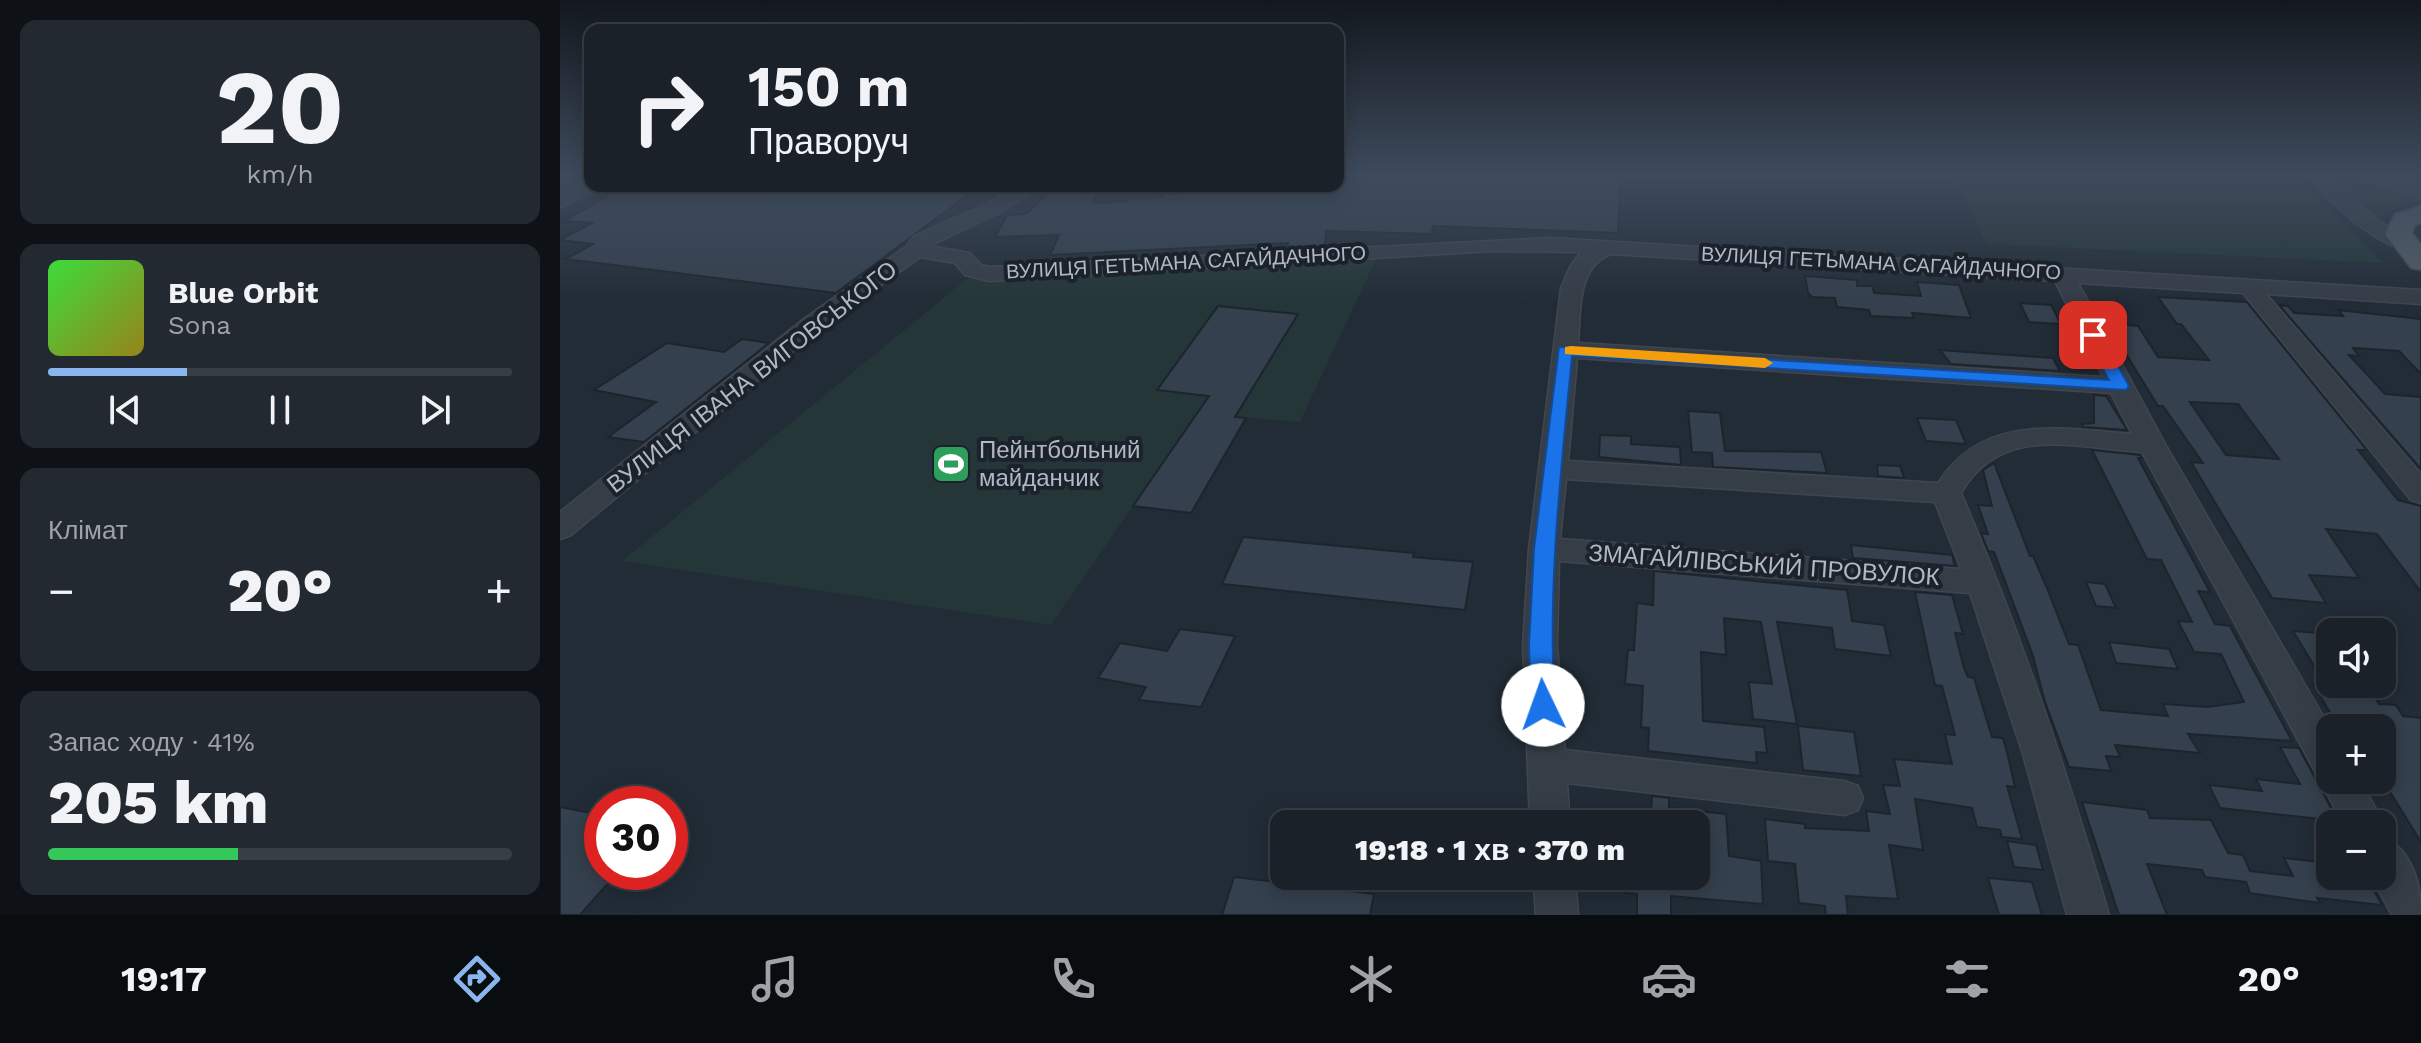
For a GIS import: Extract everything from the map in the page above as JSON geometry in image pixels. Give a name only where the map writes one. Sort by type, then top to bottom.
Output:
[{"type":"main road","points":[[2412,253],[2398,234],[2400,224],[2415,217]]},
{"type":"street","name":"ВУЛИЦЯ ІВАНА ВИГОВСЬКОГО","points":[[560,528],[812,324],[916,250],[921,240],[974,217]]},
{"type":"street","points":[[2362,217],[2412,253]]},
{"type":"street","name":"ВУЛИЦЯ ГЕТЬМАНА САГАЙДАЧНОГО","points":[[916,250],[962,258],[973,270],[989,274],[1479,245],[1613,247],[2421,297]]},
{"type":"street","points":[[1549,810],[1540,645],[1544,549],[1572,288],[1582,260],[1595,251],[1613,247]]},
{"type":"street","points":[[2062,274],[2151,444],[2316,738]]},
{"type":"street","points":[[2251,285],[2256,297],[2421,493]]},
{"type":"street","points":[[1565,350],[2120,386]]},
{"type":"street","points":[[1552,469],[1946,493],[1964,469],[2008,439],[2037,437],[2151,444]]},
{"type":"street","name":"ЗМАГАЙЛІВСЬКИЙ ПРОВУЛОК","points":[[1946,493],[1984,582],[2057,801],[2088,915]]},
{"type":"street","name":"ЗМАГАЙЛІВСЬКИЙ ПРОВУЛОК","points":[[1544,549],[1984,582]]},
{"type":"street","points":[[1547,766],[1593,768],[1844,798]]},
{"type":"street","points":[[2396,881],[2415,915]]},
{"type":"street","points":[[1555,890],[1557,915]]},
{"type":"shaded area","points":[[1973,217],[2337,217],[2384,263],[1987,244]]},
{"type":"shaded area","name":"Пейнтбольний майданчик","points":[[1376,259],[1300,422],[1196,414],[1051,625],[622,561],[967,279]]},
{"type":"building","points":[[572,217],[939,217],[836,293],[566,259],[593,244],[560,240],[592,223],[564,221]]},
{"type":"building","points":[[1006,217],[1619,217],[1618,233],[1433,226],[1432,234],[1326,231],[1325,247],[1287,249],[1288,243],[1050,255],[1059,235],[995,237]]},
{"type":"building","points":[[1805,276],[1857,280],[1857,286],[1872,286],[1874,293],[1921,296],[1917,282],[1959,285],[1971,318],[1912,313],[1914,318],[1871,316],[1869,310],[1837,307],[1835,298],[1812,297],[1808,293]]},
{"type":"building","points":[[2158,297],[2247,302],[2367,450],[2358,450],[2398,500],[2421,506],[2421,592],[2377,534],[2326,529],[2359,578],[2309,575],[2326,603],[2272,598],[2191,462],[2203,463],[2163,406],[2158,406],[2107,323],[2138,326],[2158,357],[2209,360],[2181,324],[2177,324]],"holes":[[[2190,402],[2238,404],[2279,459],[2226,455]]]},
{"type":"building","points":[[2020,303],[2051,305],[2061,324],[2029,322]]},
{"type":"building","points":[[2279,305],[2288,306],[2294,313],[2343,316],[2338,310],[2421,319],[2421,374],[2399,351],[2353,348],[2359,356],[2349,355],[2385,394],[2421,397],[2421,469]]},
{"type":"building","points":[[1218,306],[1298,314],[1235,417],[1246,418],[1191,513],[1133,506],[1209,396],[1157,390]]},
{"type":"building","points":[[742,339],[769,343],[644,442],[608,437],[656,402],[594,390],[667,343],[724,352]]},
{"type":"building","points":[[1940,350],[2053,358],[2060,371],[1951,364]]},
{"type":"building","points":[[2094,395],[2106,396],[2127,430],[2083,427],[2082,424],[2094,423]]},
{"type":"building","points":[[1688,411],[1720,413],[1725,451],[1821,452],[1827,473],[1713,467],[1712,453],[1692,452]]},
{"type":"building","points":[[1917,418],[1956,420],[1966,444],[1926,441]]},
{"type":"building","points":[[1600,435],[1631,436],[1631,444],[1680,447],[1681,465],[1599,457]]},
{"type":"building","points":[[2092,450],[2140,455],[2142,458],[2138,458],[2210,592],[2198,591],[2215,624],[2230,626],[2292,741],[2188,734],[2200,753],[2115,745],[2120,757],[2106,756],[2111,771],[2069,767],[2045,702],[2033,656],[1994,552],[1988,551],[1981,533],[1988,534],[1978,505],[1992,506],[1983,470],[1994,463],[2069,644],[2078,645],[2101,710],[2168,716],[2163,704],[2207,707],[2244,702],[2221,654],[2194,652],[2178,621],[2192,622],[2161,560],[2147,559]]},
{"type":"building","points":[[1877,465],[1900,466],[1904,478],[1878,476]]},
{"type":"building","points":[[1243,537],[1414,553],[1413,557],[1473,562],[1465,610],[1222,584]]},
{"type":"building","points":[[1851,545],[1952,555],[1955,566],[1853,558]]},
{"type":"building","points":[[1654,571],[1847,590],[1852,621],[1884,625],[1891,656],[1835,649],[1832,628],[1777,622],[1797,724],[1753,719],[1749,682],[1772,684],[1761,622],[1724,618],[1726,655],[1701,652],[1703,721],[1764,727],[1767,753],[1756,752],[1757,763],[1648,751],[1649,728],[1641,727],[1643,686],[1625,684],[1628,650],[1634,650],[1637,603],[1653,605]]},
{"type":"building","points":[[2086,582],[2105,584],[2116,608],[2096,606]]},
{"type":"building","points":[[1915,592],[1952,595],[1963,634],[1955,633],[1964,668],[1968,677],[1974,678],[1992,737],[2003,738],[2015,787],[2007,786],[2022,839],[2002,837],[2000,830],[1977,827],[1972,808],[1915,799],[1923,850],[1889,845],[1898,899],[1846,896],[1848,915],[1826,915],[1825,906],[1799,903],[1795,864],[1768,861],[1765,819],[1805,824],[1805,828],[1869,831],[1866,811],[1890,814],[1883,785],[1900,786],[1894,759],[1952,764],[1945,734],[1955,735],[1942,686],[1935,685]]},
{"type":"building","points":[[1180,629],[1235,636],[1201,707],[1139,700],[1146,687],[1098,678],[1120,643],[1167,651]]},
{"type":"building","points":[[2293,631],[2316,633],[2316,669]]},
{"type":"building","points":[[2109,642],[2169,649],[2178,669],[2116,663]]},
{"type":"building","points":[[2321,698],[2375,698],[2379,704],[2396,705],[2403,716],[2421,718],[2421,842],[2391,794],[2396,794],[2396,714],[2331,714]]},
{"type":"building","points":[[1798,726],[1854,732],[1861,776],[1803,770]]},
{"type":"building","points":[[2280,747],[2299,748],[2316,780],[2316,794],[2324,794],[2332,810],[2316,810],[2316,819],[2220,808],[2209,785],[2262,791],[2256,779],[2300,784]]},
{"type":"building","points":[[1652,796],[1669,798],[1669,808],[1688,810],[1651,810]]},
{"type":"building","points":[[2082,802],[2147,810],[2150,818],[2211,820],[2228,853],[2243,855],[2250,871],[2293,876],[2284,858],[2316,861],[2316,890],[2374,890],[2382,905],[2317,898],[2320,903],[2250,893],[2246,882],[2205,877],[2202,870],[2147,864],[2167,915],[2119,915]]},
{"type":"building","points":[[560,807],[584,812],[584,890],[602,890],[580,915],[560,915]]},
{"type":"building","points":[[1710,812],[1726,814],[1729,856],[1761,861],[1763,904],[1671,896],[1671,915],[1637,915],[1637,894],[1625,893],[1625,890],[1710,890]]},
{"type":"building","points":[[2007,841],[2036,845],[2043,870],[2014,867]]},
{"type":"building","points":[[1234,877],[1270,881],[1270,890],[1341,890],[1374,894],[1370,915],[1222,915]]},
{"type":"building","points":[[1988,878],[2032,882],[2042,915],[1999,915]]},
{"type":"slow traffic","points":[[1571,351],[1765,363]]},
{"type":"place","name":"Пейнтбольний майданчик","points":[[951,464]]},
{"type":"route","points":[[1543,705],[1540,645],[1544,549],[1565,350],[2120,386],[2093,335]]}]
